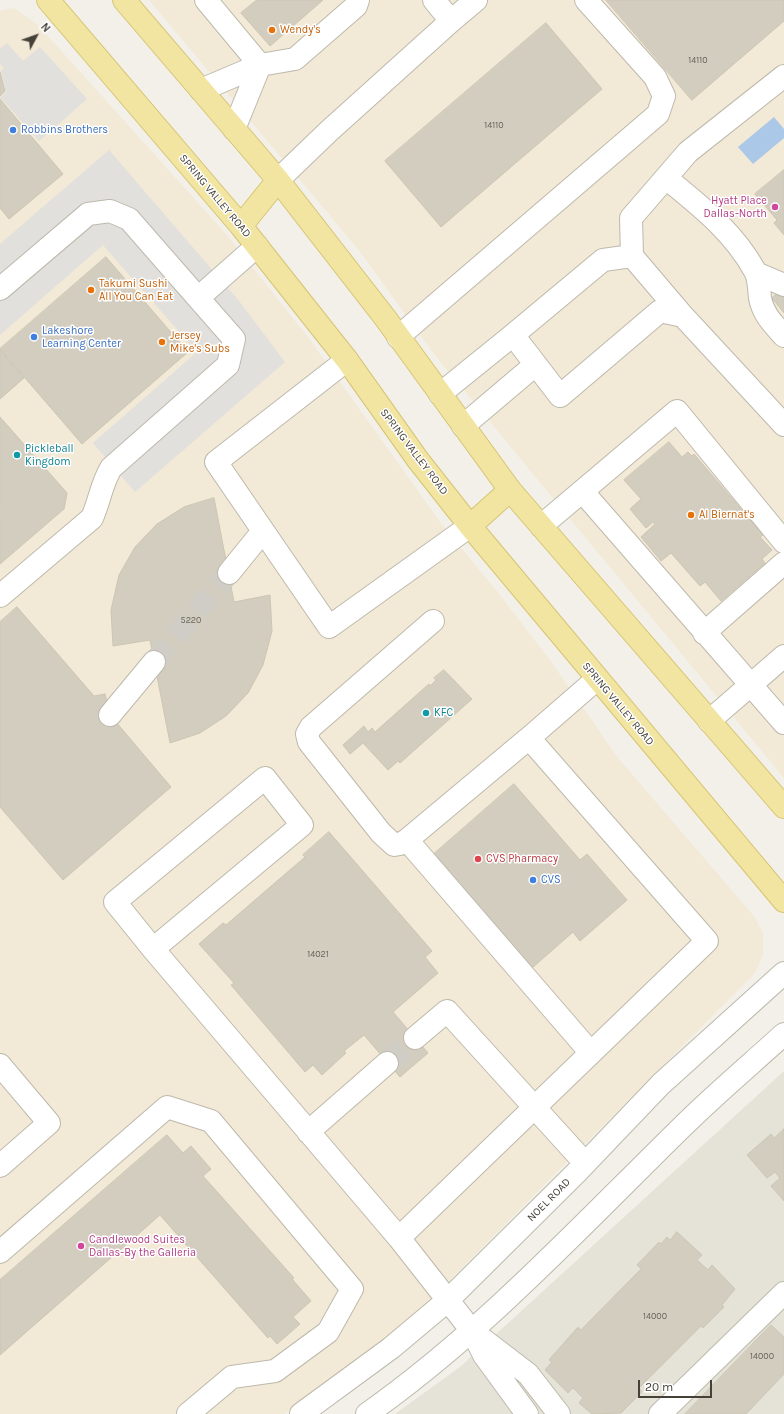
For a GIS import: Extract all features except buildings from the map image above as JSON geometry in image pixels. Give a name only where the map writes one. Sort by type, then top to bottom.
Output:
[{"type":"main road","name":"SPRING VALLEY ROAD","points":[[48,0],[241,226],[346,360],[418,460],[470,526],[553,623],[597,679],[784,901]]},
{"type":"main road","points":[[125,0],[278,180],[398,337],[510,490],[784,807]]},
{"type":"main road","points":[[241,226],[278,180]]},
{"type":"main road","points":[[470,526],[510,490]]},
{"type":"street","points":[[201,90],[260,64],[295,59],[356,6],[358,0]]},
{"type":"street","points":[[434,0],[451,22]]},
{"type":"street","points":[[278,180],[324,136],[476,0]]},
{"type":"street","points":[[398,337],[658,114],[664,96],[655,77],[586,0]]},
{"type":"street","points":[[213,2],[260,64]]},
{"type":"street","points":[[234,129],[260,64]]},
{"type":"street","points":[[784,76],[688,152],[631,218],[632,256],[683,316],[784,425]]},
{"type":"street","points":[[666,178],[718,221],[751,263],[756,273],[760,300],[768,320],[784,336]]},
{"type":"street","points":[[0,289],[88,214],[110,211],[129,219],[234,339],[228,365],[111,468],[102,483],[99,502],[92,518],[0,596]]},
{"type":"street","points":[[198,298],[257,246]]},
{"type":"street","points":[[440,394],[603,260],[632,256]]},
{"type":"street","points":[[756,273],[784,285]]},
{"type":"street","points":[[513,335],[560,396],[660,311],[683,316]]},
{"type":"street","points":[[346,360],[216,462],[329,627],[470,526]]},
{"type":"street","points":[[463,426],[535,365]]},
{"type":"street","points":[[541,526],[677,411],[784,542]]},
{"type":"street","points":[[582,491],[784,724]]},
{"type":"street","points":[[228,573],[263,531]]},
{"type":"street","points":[[704,633],[784,564]]},
{"type":"street","points":[[433,622],[311,727],[307,734],[309,742],[381,833],[394,845],[400,844],[407,840],[597,679]]},
{"type":"street","points":[[710,721],[784,656]]},
{"type":"street","points":[[110,715],[154,662]]},
{"type":"street","points":[[399,1238],[707,941],[529,738]]},
{"type":"street","points":[[153,949],[302,825],[265,778],[114,902],[153,949],[308,1132],[399,1238],[472,1331],[528,1374],[559,1414]]},
{"type":"street","points":[[407,840],[591,1053]]},
{"type":"street","name":"NOEL ROAD","points":[[301,1414],[391,1348],[447,1301],[586,1163],[661,1084],[784,973]]},
{"type":"street","points":[[415,1038],[447,1011],[586,1163]]},
{"type":"street","points":[[367,1414],[403,1388],[472,1331],[574,1235],[683,1126],[784,1034]]},
{"type":"street","points":[[308,1132],[387,1063]]},
{"type":"street","points":[[0,1065],[50,1123],[0,1166]]},
{"type":"street","points":[[0,1252],[167,1107],[211,1121],[352,1289],[328,1332],[275,1371],[232,1377],[188,1414]]},
{"type":"street","points":[[660,1414],[784,1293]]},
{"type":"street","points":[[472,1331],[484,1355],[527,1414]]},
{"type":"shaded area","points":[[149,0],[784,0],[784,778],[434,354],[358,249]]},
{"type":"shaded area","points":[[14,8],[38,25],[226,234],[310,340],[440,522],[500,595],[552,663],[618,758],[754,916],[763,933],[763,955],[755,973],[408,1322],[284,1414],[0,1414],[0,11]]},
{"type":"shaded area","points":[[7,43],[23,61],[40,47],[87,99],[39,141],[0,97],[6,92],[1,71],[4,68],[0,64],[0,49]]},
{"type":"shaded area","points":[[109,150],[239,301],[285,362],[135,492],[93,443],[197,352],[103,245],[0,335],[0,244]]},
{"type":"shaded area","points":[[784,1071],[784,1414],[395,1414],[460,1367]]},
{"type":"water","points":[[774,117],[784,129],[784,138],[753,164],[738,147]]},
{"type":"tunnel","points":[[154,662],[229,573]]},
{"type":"tunnel","points":[[387,1063],[415,1038]]},
{"type":"place","name":"Wendy's","points":[[272,30]]},
{"type":"place","name":"Robbins Brothers","points":[[13,130]]},
{"type":"place","name":"Hyatt Place Dallas-North","points":[[775,207]]},
{"type":"place","name":"Takumi Sushi All You Can Eat","points":[[91,290]]},
{"type":"place","name":"Lakeshore Learning Center","points":[[34,337]]},
{"type":"place","name":"Jersey Mike's Subs","points":[[162,342]]},
{"type":"place","name":"Pickleball Kingdom","points":[[17,455]]},
{"type":"place","name":"Al Biernat's","points":[[691,515]]},
{"type":"place","name":"KFC","points":[[426,713]]},
{"type":"place","name":"CVS Pharmacy","points":[[478,859]]},
{"type":"place","name":"CVS","points":[[533,880]]},
{"type":"place","name":"Candlewood Suites Dallas-By the Galleria","points":[[81,1246]]}]
